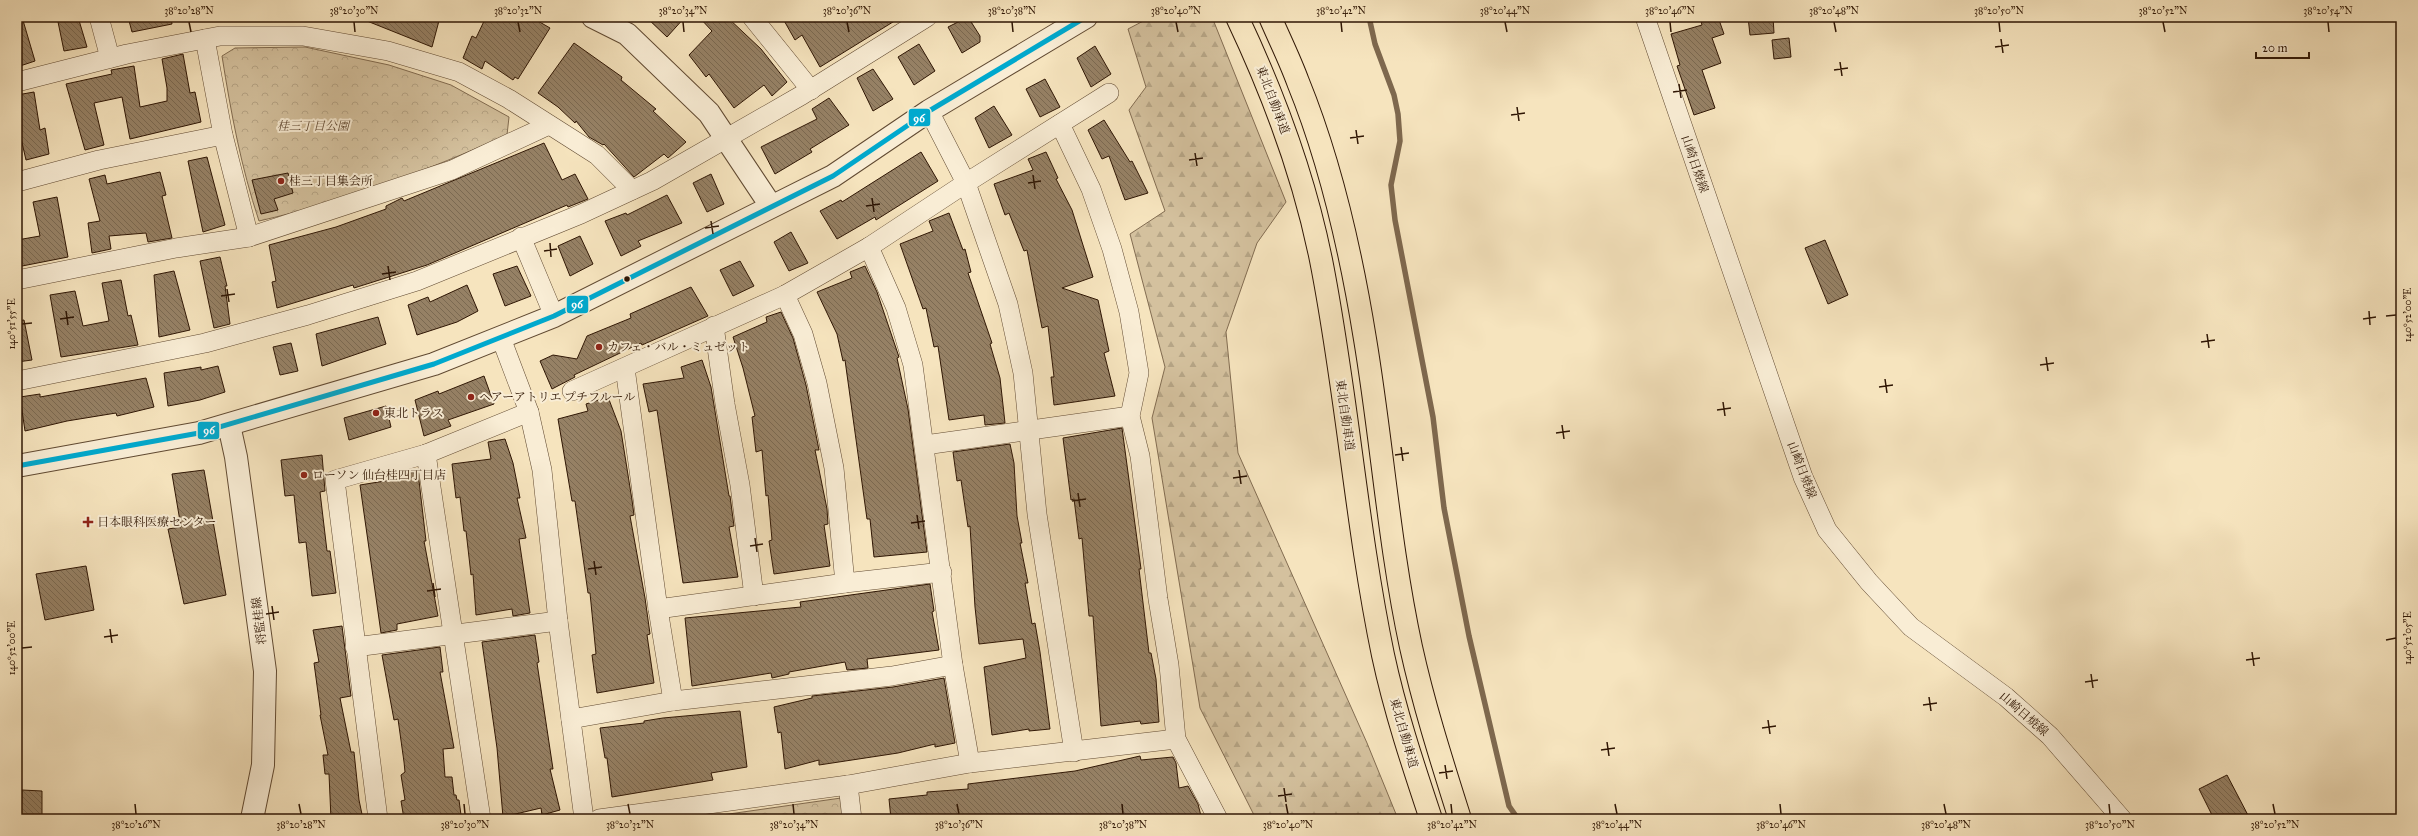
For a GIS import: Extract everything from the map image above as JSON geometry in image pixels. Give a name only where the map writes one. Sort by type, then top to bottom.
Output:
[{"type":"highway","name":"東北自動車道","points":[[1237,17],[1262,68],[1296,164],[1320,260],[1383,656],[1405,740],[1431,819]]},
{"type":"highway","points":[[1270,17],[1299,82],[1326,164],[1347,247],[1365,339],[1393,544],[1411,647],[1432,731],[1460,819]]},
{"type":"street","points":[[99,17],[110,58]]},
{"type":"street","points":[[593,17],[627,34],[676,79],[709,113],[771,206]]},
{"type":"street","points":[[17,381],[205,343],[308,315],[416,281],[632,190],[726,140],[811,90],[927,17]]},
{"type":"street","points":[[17,465],[199,433],[434,364],[554,316],[833,176],[928,111],[1086,17]]},
{"type":"street","name":"山崎日焼線","points":[[1645,17],[1801,470],[1827,530],[1869,582],[1911,627],[2006,697],[2050,736],[2122,819]]},
{"type":"street","points":[[757,18],[811,90]]},
{"type":"street","points":[[17,82],[110,58],[220,36],[303,36],[388,52],[459,72],[509,99],[597,155],[632,190]]},
{"type":"street","points":[[205,39],[223,135],[249,237]]},
{"type":"street","points":[[572,391],[785,295],[869,247],[966,183],[1109,93]]},
{"type":"street","points":[[928,111],[966,183],[1008,304],[1023,373],[1030,430],[1037,514],[1074,752]]},
{"type":"street","points":[[1060,124],[1091,189],[1112,249],[1129,312],[1140,373],[1130,416],[1140,456],[1158,599],[1169,666],[1176,739],[1218,819]]},
{"type":"street","points":[[17,280],[176,248],[249,237],[452,170],[550,125]]},
{"type":"street","points":[[17,182],[99,160],[223,135]]},
{"type":"street","points":[[521,237],[554,316]]},
{"type":"street","points":[[869,247],[896,308],[913,365],[954,666],[970,763]]},
{"type":"street","points":[[785,295],[803,334],[818,390],[834,468],[845,583]]},
{"type":"street","points":[[714,326],[725,404],[740,485],[754,596]]},
{"type":"street","points":[[501,338],[529,412],[542,470],[558,621],[584,819]]},
{"type":"street","points":[[625,368],[658,609],[673,701]]},
{"type":"street","points":[[378,819],[335,480],[426,454],[529,412]]},
{"type":"street","points":[[925,445],[1130,416]]},
{"type":"street","name":"将監桂線","points":[[229,424],[237,465],[265,671],[263,765],[252,819]]},
{"type":"street","points":[[426,454],[481,819]]},
{"type":"street","points":[[658,609],[845,583],[942,572]]},
{"type":"street","points":[[355,647],[558,621]]},
{"type":"street","points":[[571,718],[673,701],[892,676],[954,666]]},
{"type":"street","points":[[599,819],[682,814],[970,763],[1176,739]]},
{"type":"street","points":[[848,784],[852,819]]},
{"type":"green space","points":[[1151,17],[1212,17],[1286,202],[1257,243],[1226,332],[1238,453],[1367,743],[1398,819],[1256,819],[1200,708],[1152,418],[1165,367],[1130,234],[1165,211],[1129,110],[1146,87],[1128,29]]},
{"type":"green space","name":"桂三丁目公園","points":[[305,47],[389,65],[451,85],[509,117],[507,135],[447,161],[354,195],[259,221],[237,140],[222,56],[235,48]]},
{"type":"green space","points":[[841,798],[844,819],[694,819]]},
{"type":"building","points":[[17,17],[22,17],[35,61],[17,67]]},
{"type":"building","points":[[57,17],[78,17],[87,47],[64,51]]},
{"type":"building","points":[[128,17],[171,17],[172,24],[132,32]]},
{"type":"building","points":[[357,17],[440,17],[432,47]]},
{"type":"building","points":[[486,17],[531,17],[550,28],[518,79],[515,77],[513,80],[485,61],[482,69],[463,58],[472,36],[476,38]]},
{"type":"building","points":[[646,17],[685,17],[667,37]]},
{"type":"building","points":[[699,17],[727,17],[761,49],[787,82],[772,96],[764,85],[734,108],[709,74],[706,77],[689,55],[712,31]]},
{"type":"building","points":[[782,17],[901,17],[820,67],[802,35],[795,40]]},
{"type":"building","points":[[968,17],[980,36],[980,42],[962,53],[948,27]]},
{"type":"building","points":[[1700,17],[1718,17],[1724,34],[1712,38],[1721,63],[1702,70],[1715,108],[1694,115],[1677,66],[1680,65],[1671,34],[1702,25]]},
{"type":"building","points":[[1748,17],[1773,17],[1774,33],[1750,35]]},
{"type":"building","points":[[1789,38],[1791,57],[1774,59],[1772,40]]},
{"type":"building","points":[[574,43],[622,77],[621,80],[656,109],[653,111],[686,142],[668,158],[664,154],[634,177],[604,144],[603,145],[589,137],[576,121],[575,123],[558,107],[538,93]]},
{"type":"building","points":[[919,44],[935,71],[914,85],[898,57]]},
{"type":"building","points":[[1095,46],[1111,74],[1091,87],[1077,58]]},
{"type":"building","points":[[183,54],[190,93],[195,92],[201,122],[130,139],[122,97],[94,103],[104,145],[85,150],[66,84],[112,74],[111,70],[134,66],[140,107],[167,101],[167,88],[162,59]]},
{"type":"building","points":[[873,69],[893,99],[873,111],[857,78]]},
{"type":"building","points":[[1045,79],[1060,107],[1040,117],[1026,89]]},
{"type":"building","points":[[34,92],[40,130],[45,128],[49,154],[26,160],[17,121],[17,95]]},
{"type":"building","points":[[829,98],[849,125],[810,149],[812,152],[775,174],[761,147],[817,119],[812,109]]},
{"type":"building","points":[[994,106],[1012,135],[989,148],[975,118]]},
{"type":"building","points":[[1104,120],[1130,162],[1132,161],[1148,193],[1125,200],[1109,156],[1102,159],[1088,130]]},
{"type":"building","points":[[544,143],[562,180],[575,174],[588,199],[568,207],[567,205],[427,265],[354,288],[353,285],[277,308],[272,282],[276,281],[269,245],[336,227],[386,209],[386,206],[402,198],[404,201]]},
{"type":"building","points":[[921,152],[938,181],[876,220],[875,217],[837,239],[820,211],[841,200],[842,202]]},
{"type":"building","points":[[1046,152],[1058,178],[1056,179],[1072,210],[1093,277],[1062,288],[1098,300],[1109,351],[1104,353],[1115,396],[1054,405],[1051,377],[1054,377],[1048,326],[1042,328],[1027,250],[1024,251],[1009,213],[1005,215],[994,184],[1033,170],[1028,159]]},
{"type":"building","points":[[207,157],[225,225],[203,232],[188,161]]},
{"type":"building","points":[[160,172],[166,195],[162,196],[172,238],[148,242],[146,233],[109,236],[111,249],[92,253],[88,223],[100,221],[89,179],[105,175],[107,184]]},
{"type":"building","points":[[288,173],[293,193],[274,199],[278,210],[261,214],[252,180]]},
{"type":"building","points":[[711,174],[724,204],[707,212],[693,183]]},
{"type":"building","points":[[667,195],[682,223],[638,241],[641,246],[621,256],[605,221],[626,213],[627,215]]},
{"type":"building","points":[[57,197],[68,257],[17,267],[17,240],[40,236],[33,202]]},
{"type":"building","points":[[949,213],[963,250],[965,249],[971,272],[968,273],[992,343],[990,344],[1000,378],[1005,423],[985,425],[984,415],[949,420],[938,346],[934,347],[926,308],[923,309],[900,244],[933,231],[929,221]]},
{"type":"building","points":[[791,232],[808,263],[789,271],[774,242]]},
{"type":"building","points":[[580,236],[593,264],[570,276],[558,246]]},
{"type":"building","points":[[1825,240],[1848,295],[1828,304],[1805,248]]},
{"type":"building","points":[[220,257],[227,286],[225,286],[230,324],[214,328],[200,261]]},
{"type":"building","points":[[740,261],[754,286],[733,296],[720,270]]},
{"type":"building","points":[[517,266],[531,296],[505,306],[493,274]]},
{"type":"building","points":[[865,266],[877,292],[899,357],[897,358],[908,409],[927,552],[874,557],[870,519],[867,519],[845,360],[843,361],[837,334],[817,292],[852,278],[850,272]]},
{"type":"building","points":[[174,271],[190,330],[159,337],[154,275]]},
{"type":"building","points":[[121,280],[128,316],[131,315],[138,345],[61,357],[50,295],[75,291],[83,326],[109,321],[102,283]]},
{"type":"building","points":[[467,285],[478,311],[457,322],[417,335],[408,305],[428,297],[430,302]]},
{"type":"building","points":[[691,287],[708,316],[642,345],[641,343],[574,375],[575,377],[552,389],[540,361],[553,355],[577,359],[587,336],[631,318],[630,314]]},
{"type":"building","points":[[781,312],[793,338],[806,385],[819,450],[815,450],[827,509],[828,524],[824,525],[830,566],[774,574],[769,541],[772,540],[762,450],[756,452],[752,417],[755,416],[743,368],[733,337],[767,322],[766,317]]},
{"type":"building","points":[[378,317],[386,344],[322,366],[316,334]]},
{"type":"building","points":[[24,320],[32,360],[17,362],[17,321]]},
{"type":"building","points":[[291,343],[298,371],[280,375],[273,347]]},
{"type":"building","points":[[702,360],[711,387],[730,496],[734,526],[729,527],[738,577],[683,583],[657,410],[649,412],[643,384],[684,378],[681,367]]},
{"type":"building","points":[[218,366],[225,392],[200,400],[168,406],[164,373],[201,367],[201,370]]},
{"type":"building","points":[[484,376],[494,404],[448,420],[451,426],[424,436],[415,400],[438,391],[439,394]]},
{"type":"building","points":[[146,378],[154,407],[117,416],[116,413],[67,421],[25,431],[20,397],[40,394],[40,397]]},
{"type":"building","points":[[608,397],[621,431],[634,515],[630,516],[650,634],[647,635],[654,683],[597,693],[592,655],[596,654],[590,593],[588,593],[575,501],[572,501],[558,419],[588,411],[586,404]]},
{"type":"building","points":[[386,406],[391,427],[349,440],[344,418]]},
{"type":"building","points":[[1122,428],[1141,569],[1139,569],[1149,653],[1151,653],[1156,679],[1159,722],[1141,724],[1140,721],[1101,726],[1093,616],[1089,616],[1082,538],[1079,539],[1074,499],[1071,500],[1063,438]]},
{"type":"building","points":[[505,439],[513,463],[520,498],[517,498],[526,538],[519,539],[530,613],[513,616],[512,609],[476,615],[473,574],[471,575],[460,497],[456,498],[452,464],[491,459],[488,442]]},
{"type":"building","points":[[1010,444],[1014,463],[1017,516],[1022,543],[1020,543],[1028,583],[1025,583],[1032,624],[1035,623],[1040,652],[1050,729],[1029,731],[1029,729],[992,735],[984,667],[1026,658],[1023,639],[979,644],[970,526],[968,527],[961,480],[957,481],[953,452]]},
{"type":"building","points":[[322,455],[325,491],[320,492],[327,551],[330,551],[336,593],[312,596],[306,542],[299,543],[294,495],[285,496],[281,460]]},
{"type":"building","points":[[204,470],[226,595],[184,604],[168,529],[181,527],[172,474]]},
{"type":"building","points":[[418,472],[426,541],[424,541],[438,616],[397,624],[397,630],[381,633],[360,485],[397,479],[397,474]]},
{"type":"building","points":[[86,566],[94,610],[45,620],[36,574]]},
{"type":"building","points":[[930,584],[934,611],[932,612],[939,650],[867,659],[868,668],[847,670],[845,662],[789,672],[789,674],[772,678],[771,673],[692,686],[685,618],[801,607],[800,602]]},
{"type":"building","points":[[342,626],[351,696],[340,698],[351,752],[354,752],[359,800],[363,819],[331,819],[329,774],[325,774],[323,755],[328,755],[320,715],[314,663],[319,662],[313,630]]},
{"type":"building","points":[[535,635],[539,662],[537,663],[553,769],[550,769],[560,810],[542,815],[541,808],[503,817],[497,748],[482,642]]},
{"type":"building","points":[[440,647],[443,672],[440,672],[454,748],[443,749],[445,777],[452,777],[454,795],[456,795],[457,800],[459,800],[461,815],[456,816],[457,819],[404,819],[401,801],[405,800],[401,775],[405,772],[404,762],[398,719],[394,720],[382,655]]},
{"type":"building","points":[[944,678],[955,743],[935,747],[935,744],[898,753],[819,765],[819,760],[785,769],[781,732],[778,733],[774,707],[812,698],[812,696],[893,687]]},
{"type":"building","points":[[740,711],[747,767],[711,773],[713,780],[612,797],[607,758],[605,758],[600,728],[644,723],[644,721],[663,718]]},
{"type":"building","points":[[1140,756],[1141,760],[1173,757],[1176,763],[1179,788],[1188,786],[1198,804],[1201,816],[1181,819],[891,819],[889,799],[927,795],[927,792],[968,789],[968,784],[1075,771]]},
{"type":"building","points":[[2227,775],[2250,819],[2214,819],[2199,789]]},
{"type":"building","points":[[22,790],[42,791],[42,819],[21,819]]},
{"type":"waterway","points":[[1369,17],[1375,44],[1394,95],[1398,114],[1400,141],[1391,185],[1395,220],[1433,417],[1444,508],[1469,636],[1509,806],[1518,819]]},
{"type":"transit line","name":"96","points":[[17,466],[199,433],[434,364],[554,316],[833,176],[929,111],[1086,17]]},
{"type":"place","name":"桂三丁目集会所","points":[[281,181]]},
{"type":"place","name":"カフェ・バル・ミュゼット","points":[[599,347]]},
{"type":"place","name":"ヘアーアトリエ プチフルール","points":[[471,397]]},
{"type":"place","name":"東北トラス","points":[[376,413]]},
{"type":"place","name":"ローソン 仙台桂四丁目店","points":[[304,475]]},
{"type":"place","name":"日本眼科医療センター","points":[[88,522]]}]
